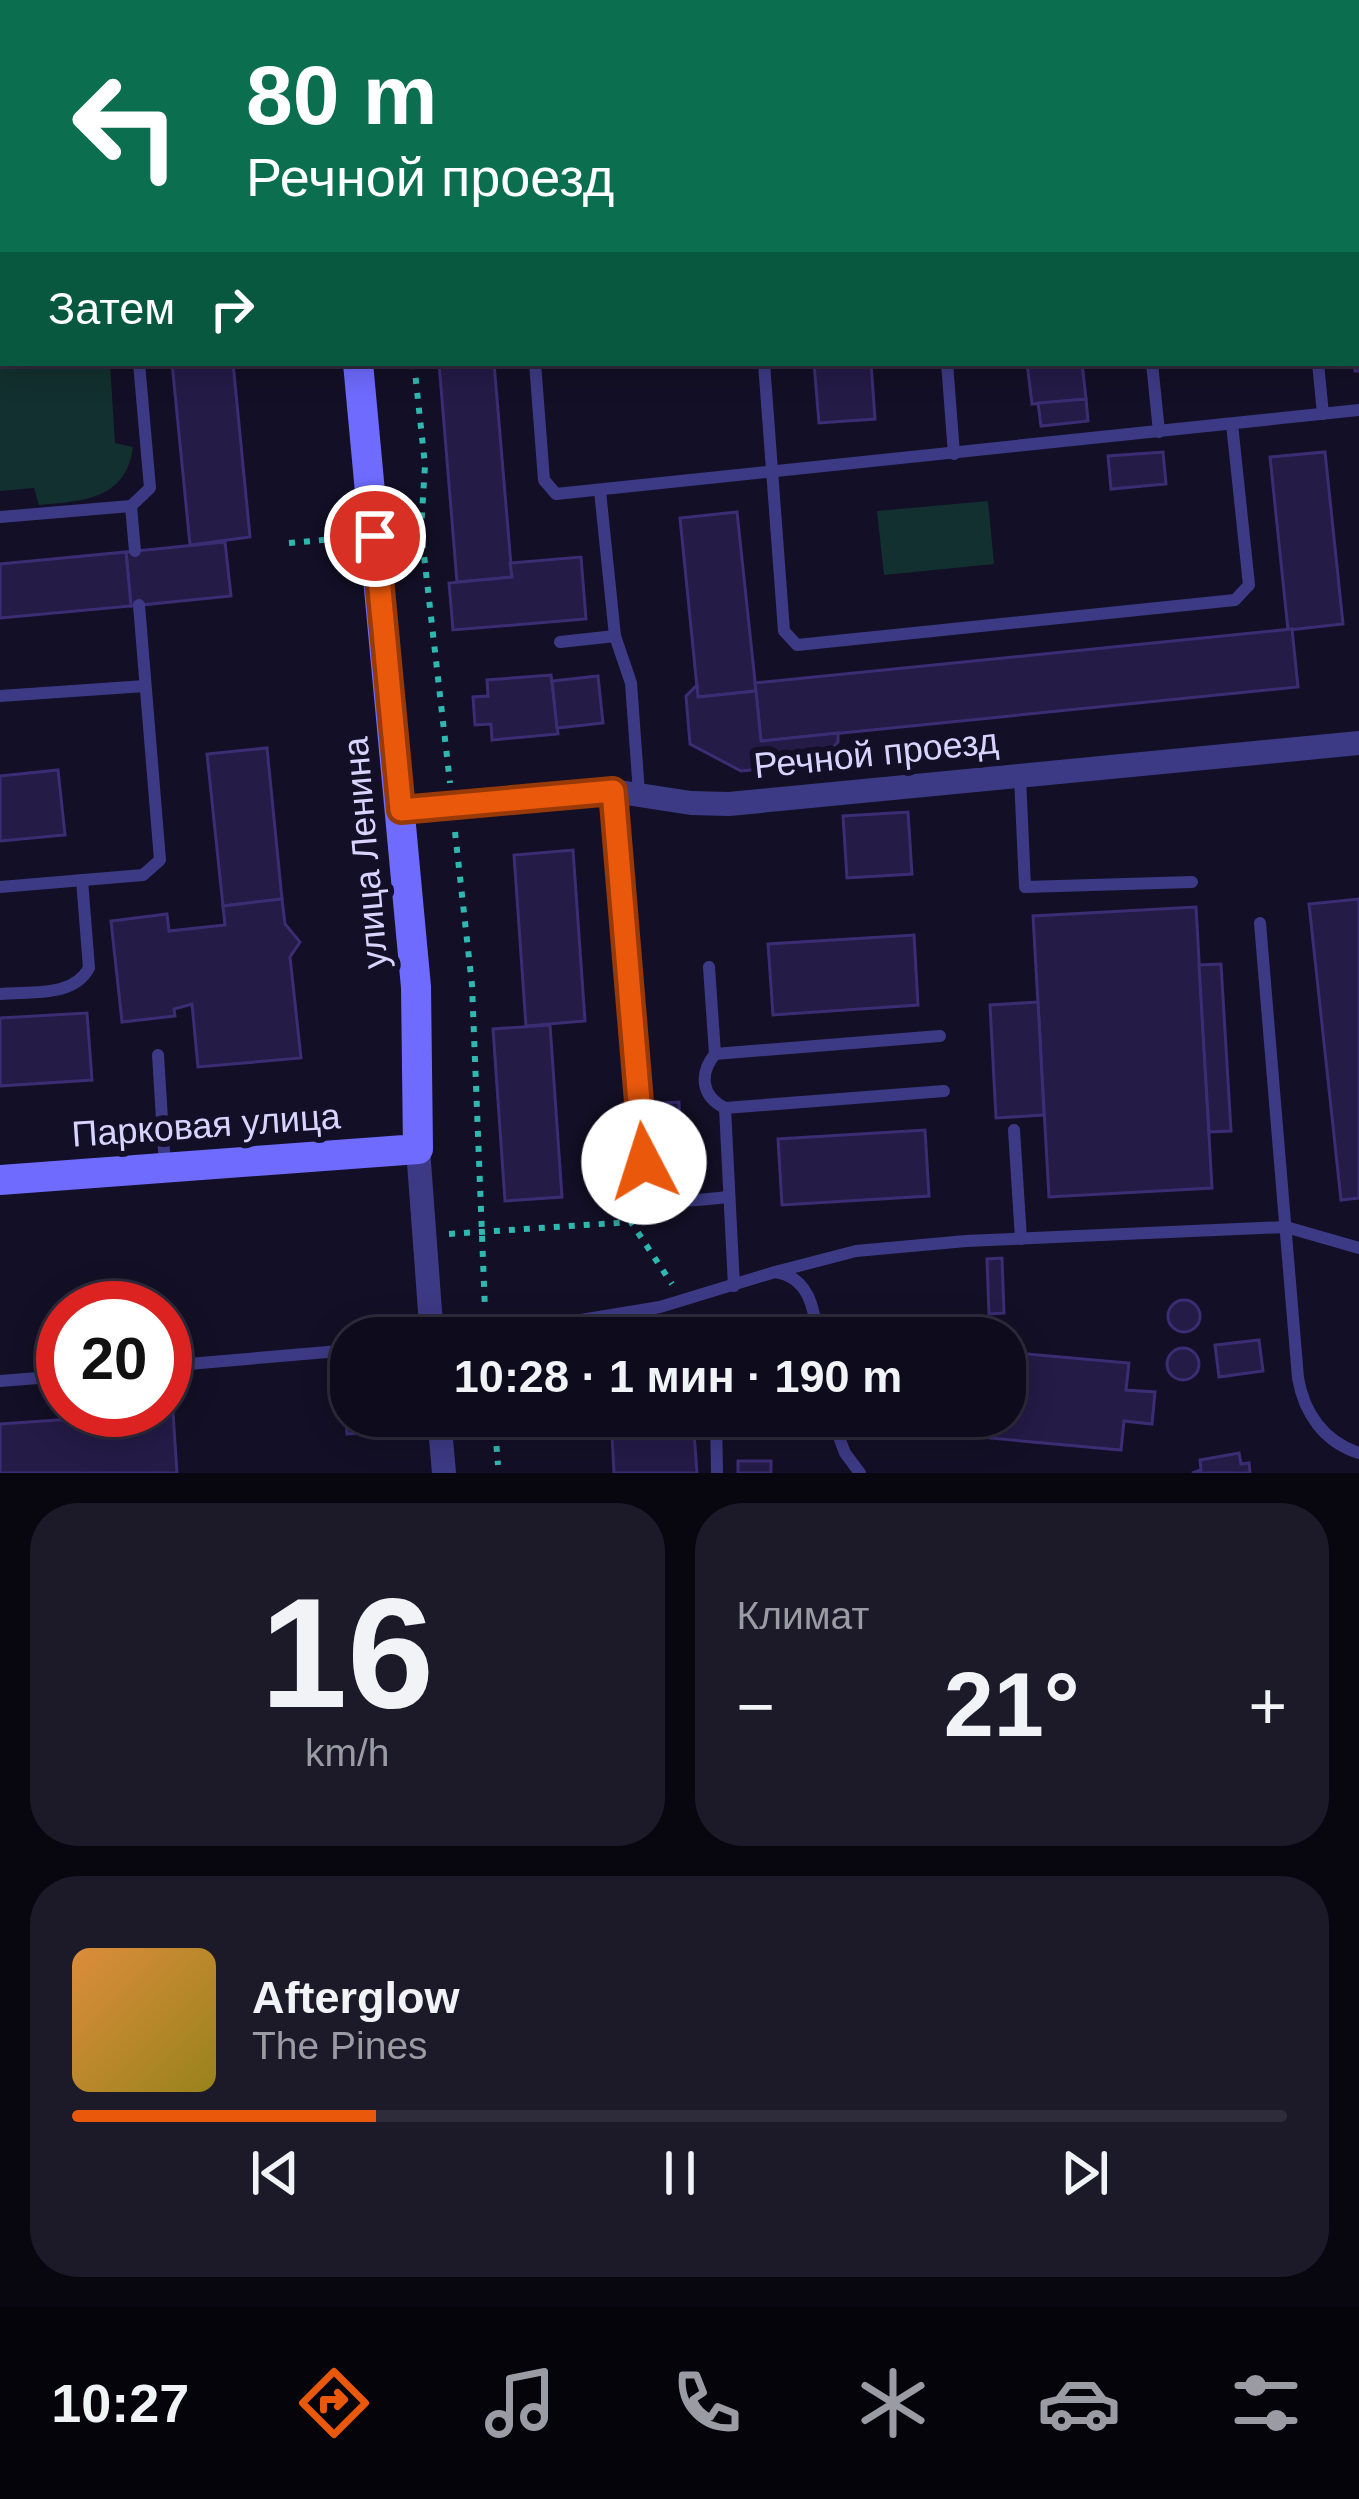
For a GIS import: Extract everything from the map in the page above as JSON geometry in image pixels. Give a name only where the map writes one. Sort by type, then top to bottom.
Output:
[{"type":"main road","name":"улица Ленина","points":[[358,366],[416,987],[418,1149]]},
{"type":"main road","name":"Парковая улица","points":[[0,1180],[418,1149]]},
{"type":"street","name":"Речной проезд","points":[[401,810],[613,791],[729,804],[1359,743]]},
{"type":"street","name":"улица Ленина","points":[[418,1149],[430,1317]]},
{"type":"street","points":[[441,1437],[444,1473]]},
{"type":"lane","points":[[0,517],[131,506],[150,488],[139,366]]},
{"type":"lane","points":[[535,366],[544,480],[556,494],[1359,410]]},
{"type":"lane","points":[[764,366],[784,631],[797,645],[1235,600],[1250,585],[1232,424]]},
{"type":"lane","points":[[947,366],[955,454]]},
{"type":"lane","points":[[1152,366],[1159,432]]},
{"type":"lane","points":[[1318,366],[1323,414]]},
{"type":"lane","points":[[600,491],[615,636],[631,682],[639,793]]},
{"type":"lane","points":[[131,506],[135,550]]},
{"type":"lane","points":[[0,887],[143,874],[160,860],[139,605]]},
{"type":"lane","points":[[560,642],[615,636]]},
{"type":"lane","points":[[0,696],[145,686]]},
{"type":"lane","points":[[1020,776],[1024,887],[1192,882]]},
{"type":"lane","points":[[613,791],[644,1162],[661,1196],[680,1201],[730,1197]]},
{"type":"lane","points":[[0,994],[70,988],[82,981],[88,968],[82,880]]},
{"type":"lane","points":[[1259,923],[1301,1396],[1325,1434],[1359,1453]]},
{"type":"lane","points":[[709,967],[715,1054],[704,1080],[710,1097],[725,1108],[944,1091]]},
{"type":"lane","points":[[715,1054],[940,1036]]},
{"type":"lane","points":[[158,1054],[165,1167]]},
{"type":"lane","points":[[725,1108],[734,1286]]},
{"type":"lane","points":[[1014,1130],[1021,1239]]},
{"type":"lane","points":[[624,1317],[856,1251],[1286,1226],[1359,1248]]},
{"type":"lane","points":[[775,1272],[790,1274],[806,1291],[813,1317]]},
{"type":"lane","points":[[192,1364],[330,1352]]},
{"type":"lane","points":[[0,1381],[36,1378]]},
{"type":"lane","points":[[716,1437],[717,1473]]},
{"type":"lane","points":[[839,1437],[860,1473]]},
{"type":"path","points":[[414,366],[424,465],[421,529],[472,985],[486,1317]]},
{"type":"path","points":[[424,1234],[631,1222],[684,1302]]},
{"type":"path","points":[[496,1437],[498,1465]]},
{"type":"green space","points":[[0,366],[110,366],[115,443],[133,447],[122,478],[100,494],[71,502],[39,505],[34,488],[0,491]]},
{"type":"green space","points":[[988,501],[994,564],[884,575],[877,511]]},
{"type":"building","points":[[172,366],[233,366],[250,537],[190,545]]},
{"type":"building","points":[[439,366],[494,366],[512,577],[457,582]]},
{"type":"building","points":[[814,366],[871,366],[875,419],[819,423]]},
{"type":"building","points":[[1027,366],[1082,366],[1086,399],[1032,404]]},
{"type":"building","points":[[1086,399],[1088,421],[1041,426],[1038,403]]},
{"type":"building","points":[[1163,452],[1166,484],[1111,489],[1108,456]]},
{"type":"building","points":[[1325,452],[1343,624],[1288,630],[1270,457]]},
{"type":"building","points":[[737,512],[756,691],[698,697],[680,518]]},
{"type":"building","points":[[225,542],[231,596],[131,606],[126,552]]},
{"type":"building","points":[[126,552],[131,606],[0,618],[0,564]]},
{"type":"building","points":[[581,557],[586,619],[453,630],[449,583],[512,577],[510,563]]},
{"type":"building","points":[[1292,629],[1298,687],[761,741],[755,683]]},
{"type":"building","points":[[551,675],[558,734],[492,740],[491,724],[475,725],[473,697],[488,696],[487,680]]},
{"type":"building","points":[[598,676],[603,723],[557,728],[552,681]]},
{"type":"building","points":[[697,685],[698,697],[756,691],[761,741],[838,733],[838,742],[831,750],[772,758],[772,768],[741,771],[690,744],[686,696]]},
{"type":"building","points":[[267,748],[282,899],[223,906],[207,754]]},
{"type":"building","points":[[58,770],[65,835],[0,841],[0,776]]},
{"type":"building","points":[[908,812],[912,874],[847,878],[843,816]]},
{"type":"building","points":[[573,850],[585,1021],[526,1026],[514,855]]},
{"type":"building","points":[[282,899],[285,924],[300,942],[290,957],[301,1058],[198,1067],[192,1004],[174,1009],[175,1016],[122,1022],[111,921],[167,914],[169,931],[225,925],[223,906]]},
{"type":"building","points":[[1359,899],[1359,1198],[1341,1200],[1309,904]]},
{"type":"building","points":[[1196,907],[1212,1188],[1049,1197],[1033,916]]},
{"type":"building","points":[[914,935],[918,1005],[773,1015],[768,944]]},
{"type":"building","points":[[1221,964],[1231,1131],[1209,1132],[1199,965]]},
{"type":"building","points":[[1038,1002],[1044,1115],[996,1118],[990,1005]]},
{"type":"building","points":[[87,1013],[92,1080],[0,1086],[0,1018]]},
{"type":"building","points":[[550,1025],[562,1197],[505,1201],[493,1029]]},
{"type":"building","points":[[679,1102],[681,1149],[651,1150],[649,1104]]},
{"type":"building","points":[[925,1130],[929,1196],[782,1205],[778,1139]]},
{"type":"building","points":[[1002,1258],[1004,1313],[989,1314],[987,1259]]},
{"type":"building","points":[[1184,1300],[1195,1305],[1200,1316],[1195,1327],[1184,1332],[1173,1327],[1168,1316],[1173,1305]]},
{"type":"building","points":[[1259,1340],[1263,1371],[1219,1377],[1215,1345]]},
{"type":"building","points":[[1183,1348],[1194,1353],[1199,1364],[1194,1375],[1183,1380],[1172,1375],[1167,1364],[1172,1353]]},
{"type":"building","points":[[1026,1354],[1129,1363],[1126,1390],[1155,1392],[1152,1424],[1124,1421],[1121,1450],[979,1437],[1026,1437]]},
{"type":"building","points":[[36,1422],[36,1437],[175,1437],[177,1473],[0,1473],[0,1424]]},
{"type":"building","points":[[612,1437],[694,1437],[697,1473],[614,1473]]},
{"type":"building","points":[[1239,1453],[1241,1464],[1249,1463],[1250,1473],[1192,1473],[1201,1470],[1200,1460]]},
{"type":"building","points":[[738,1461],[771,1461],[771,1473],[738,1473]]},
{"type":"route","points":[[375,536],[401,810],[613,791],[644,1162]]}]
